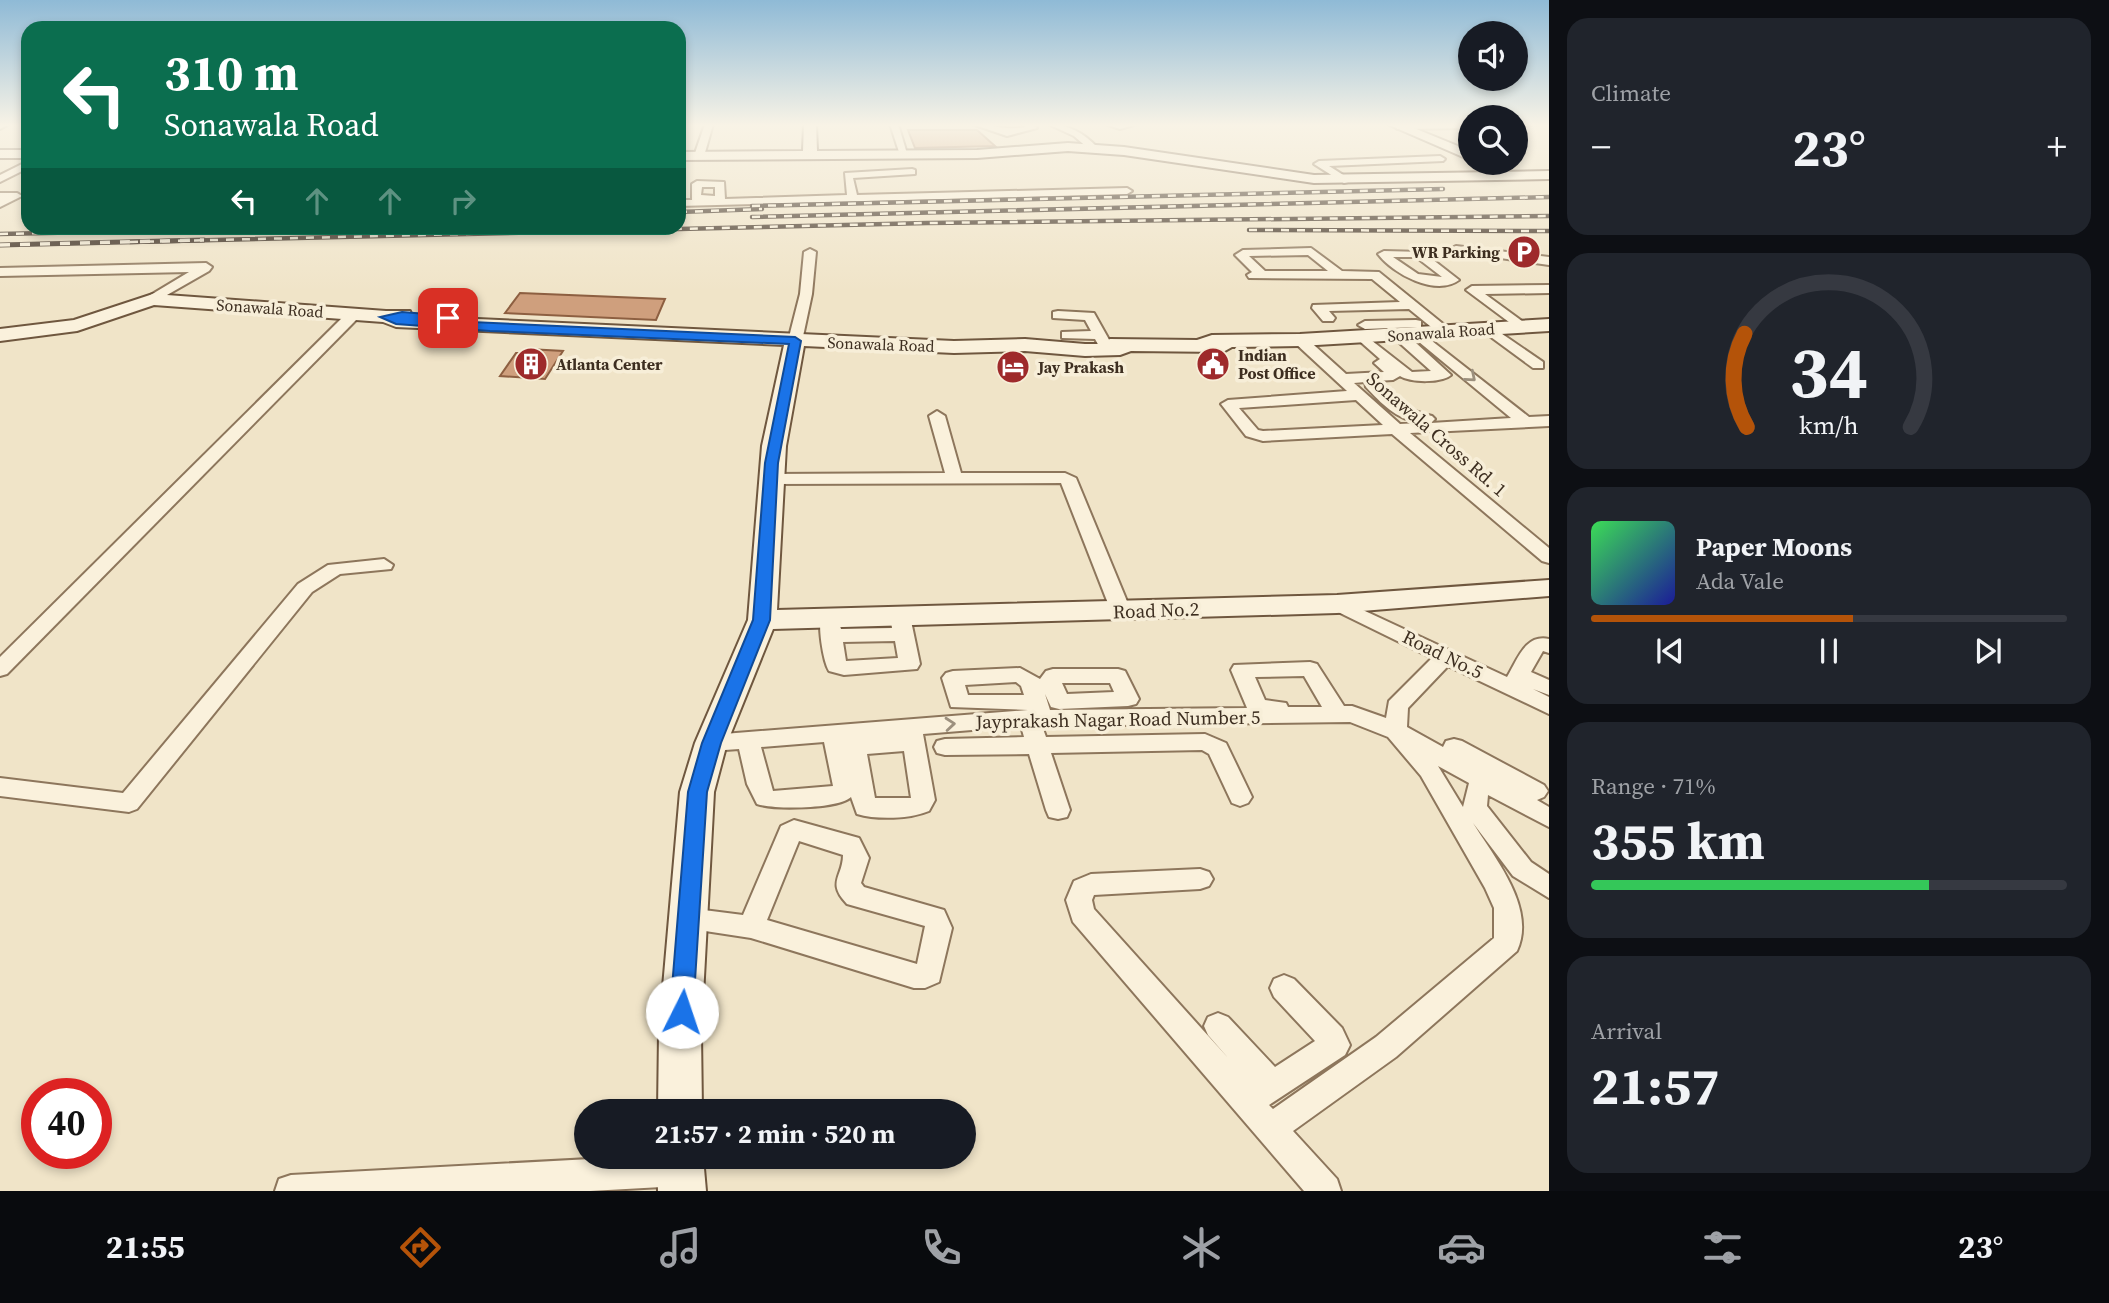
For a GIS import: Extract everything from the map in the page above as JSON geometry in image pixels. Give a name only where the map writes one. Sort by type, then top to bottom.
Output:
[{"type":"street","points":[[850,180],[853,199]]},
{"type":"street","points":[[1337,180],[1367,180]]},
{"type":"street","points":[[686,183],[686,191]]},
{"type":"street","points":[[0,185],[21,187]]},
{"type":"street","points":[[0,195],[21,191]]},
{"type":"street","points":[[686,201],[853,199],[972,192],[1127,191]]},
{"type":"street","points":[[0,195],[17,196],[0,204]]},
{"type":"street","points":[[1456,249],[1482,259],[1549,261]]},
{"type":"street","points":[[1334,271],[1311,251],[1241,255],[1257,273],[1334,271],[1368,269],[1428,281],[1453,280],[1418,254],[1384,254],[1410,277]]},
{"type":"street","points":[[680,1099],[680,1033],[697,792],[737,746],[762,620],[774,446],[806,294],[810,252]]},
{"type":"street","points":[[0,272],[207,267],[153,299],[77,325],[0,335]]},
{"type":"street","points":[[1368,269],[1406,304],[1424,329],[1525,422]]},
{"type":"street","points":[[1521,327],[1472,290],[1549,289]]},
{"type":"street","name":"Sonawala Road","points":[[153,299],[478,327],[975,347],[986,350],[1037,348],[1071,341],[1103,340],[1126,346],[1228,346],[1285,343],[1359,333],[1549,325]]},
{"type":"street","points":[[1366,302],[1406,304]]},
{"type":"street","points":[[1328,318],[1318,308],[1406,304]]},
{"type":"street","points":[[0,669],[353,315]]},
{"type":"street","points":[[1058,315],[1089,316],[1103,340]]},
{"type":"street","points":[[1359,333],[1409,376],[1444,375],[1424,329]]},
{"type":"street","points":[[1489,329],[1538,365]]},
{"type":"street","points":[[1355,386],[1394,375],[1359,333]]},
{"type":"street","name":"Sonawala Cross Rd. 1","points":[[1296,340],[1355,386],[1396,429],[1549,557]]},
{"type":"street","name":"Sonawala Road","points":[[1071,341],[1120,349],[1126,346]]},
{"type":"street","points":[[1396,383],[1355,386],[1228,404],[1252,433],[1259,436],[1549,421]]},
{"type":"street","points":[[1355,386],[1408,417],[1435,418]]},
{"type":"street","points":[[937,416],[954,477]]},
{"type":"street","points":[[770,480],[1057,476],[1070,482],[1121,611]]},
{"type":"street","points":[[0,787],[129,803],[304,588],[335,569],[384,565]]},
{"type":"street","name":"Road No.2","points":[[762,620],[830,627],[902,625],[1121,611],[1338,604],[1549,588]]},
{"type":"street","name":"Road No.5","points":[[1338,604],[1446,656],[1516,681],[1549,706]]},
{"type":"street","points":[[830,627],[835,666],[856,668],[910,664],[902,625]]},
{"type":"street","points":[[1549,646],[1539,644],[1535,647],[1516,681],[1549,688]]},
{"type":"street","points":[[1272,1128],[1386,1047],[1507,943],[1507,908],[1496,884],[1429,769],[1396,730],[1396,706],[1446,656]]},
{"type":"street","points":[[1273,711],[1258,706],[1241,670],[1310,669],[1335,711]]},
{"type":"street","name":"Jayprakash Nagar Road Number 5","points":[[865,738],[912,735],[1036,712],[1074,709],[1145,716],[1335,711],[1366,718],[1396,730],[1483,781]]},
{"type":"street","points":[[1036,712],[1038,746],[1058,810]]},
{"type":"street","points":[[1145,716],[1156,743]]},
{"type":"street","points":[[865,738],[855,750],[865,807],[916,807],[921,805],[923,800],[912,735]]},
{"type":"street","points":[[737,746],[865,738]]},
{"type":"street","points":[[737,746],[765,798],[771,800],[841,794],[845,788],[834,739]]},
{"type":"street","points":[[945,747],[1205,743],[1215,746],[1240,797]]},
{"type":"street","points":[[1454,747],[1483,781],[1544,816]]},
{"type":"street","points":[[1483,781],[1544,816]]},
{"type":"street","points":[[1483,781],[1475,808],[1522,869],[1549,887]]},
{"type":"street","points":[[688,919],[751,927],[925,976],[929,973],[939,928],[934,918],[856,896],[849,891],[847,885],[858,856],[856,850],[850,845],[794,830],[790,833],[751,927]]},
{"type":"street","points":[[1200,880],[1091,885],[1083,889],[1079,900],[1082,914],[1260,1094]]},
{"type":"street","points":[[1260,1094],[1335,1045],[1332,1038],[1284,988]]},
{"type":"street","points":[[1218,1026],[1260,1094],[1272,1128],[1325,1191]]},
{"type":"street","points":[[291,1191],[681,1173]]},
{"type":"building","points":[[520,293],[665,299],[656,320],[505,313]]},
{"type":"building","name":"Atlanta Center","points":[[528,349],[563,351],[545,379],[500,376],[516,353],[525,353]]},
{"type":"railway","points":[[752,206],[1443,189]]},
{"type":"railway","points":[[752,217],[1549,197]]},
{"type":"railway","points":[[686,212],[762,209]]},
{"type":"railway","points":[[686,229],[927,223],[1549,216]]},
{"type":"railway","points":[[1249,230],[1549,231]]},
{"type":"railway","points":[[0,234],[21,234]]},
{"type":"railway","points":[[130,242],[424,235]]},
{"type":"railway","points":[[0,245],[204,240]]},
{"type":"place","name":"WR Parking","points":[[1524,252]]},
{"type":"place","name":"Atlanta Center","points":[[531,364]]},
{"type":"place","name":"Indian Post Office","points":[[1213,364]]},
{"type":"place","name":"Jay Prakash","points":[[1013,367]]},
{"type":"route","points":[[448,318],[402,315],[386,317],[396,321],[490,327],[795,341],[774,446],[762,620],[711,743],[697,792],[682,1012]]}]
